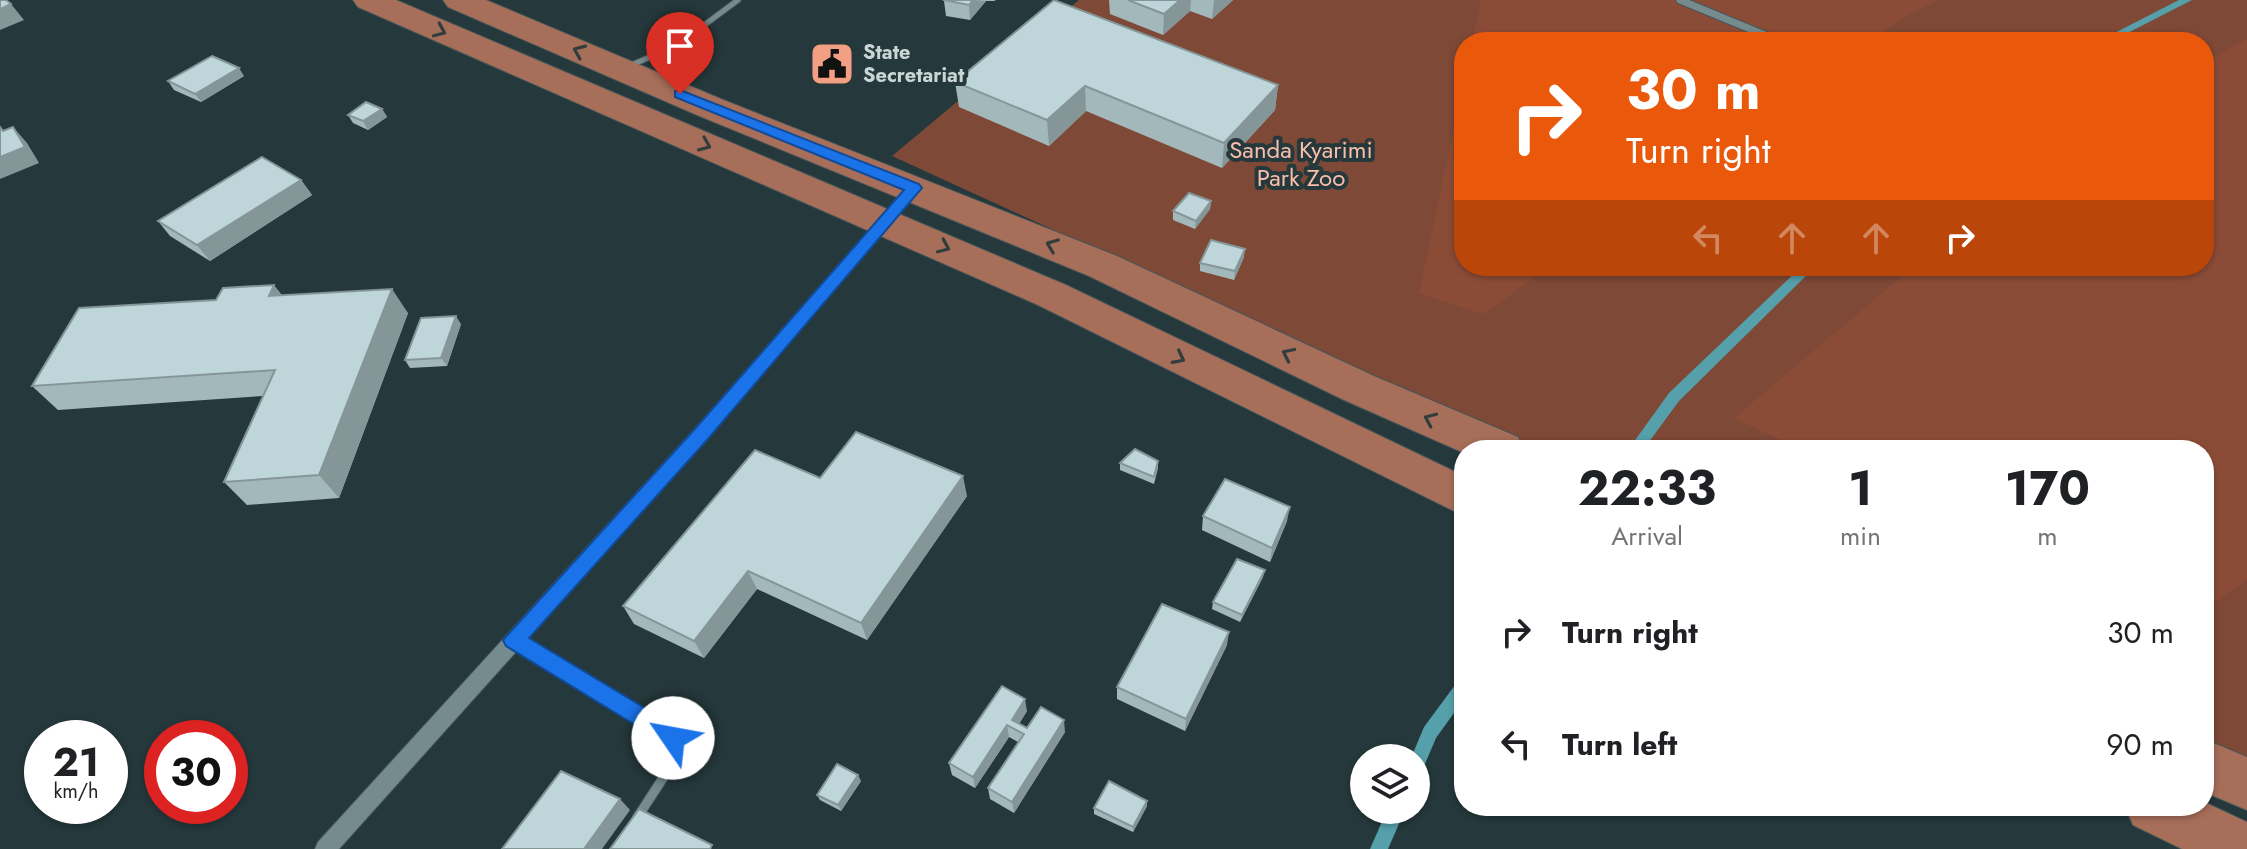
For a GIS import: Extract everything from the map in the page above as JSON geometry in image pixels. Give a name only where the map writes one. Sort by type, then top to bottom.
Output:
[{"type":"main road","points":[[369,0],[1052,295],[1454,492]]},
{"type":"main road","points":[[459,0],[1103,266],[1359,388],[1479,440]]},
{"type":"main road","points":[[2214,769],[2247,784]]},
{"type":"main road","points":[[2173,816],[2242,849]]},
{"type":"street","points":[[1680,0],[1758,32]]},
{"type":"street","points":[[325,849],[700,435],[914,188]]},
{"type":"street","points":[[514,640],[673,738],[676,758],[631,826]]},
{"type":"lane","points":[[622,69],[676,46],[738,0]]},
{"type":"green space","name":"Sanda Kyarimi Park Zoo","points":[[1079,0],[2247,0],[2247,778],[2214,763],[2214,440],[1511,440],[892,156]]},
{"type":"shaded area","points":[[1481,0],[1939,0],[1908,15],[1883,32],[1474,32]]},
{"type":"shaded area","points":[[2247,39],[2247,581],[2214,602],[2214,440],[1781,440],[1734,418],[1902,276],[2214,276],[2214,57]]},
{"type":"shaded area","points":[[1454,128],[1454,276],[1537,276],[1483,314],[1419,293]]},
{"type":"building","points":[[0,0],[6,0],[11,4],[0,9]]},
{"type":"building","points":[[944,0],[973,0],[969,5]]},
{"type":"building","points":[[1054,0],[1278,85],[1224,143],[1085,86],[1047,120],[955,82]]},
{"type":"building","points":[[1128,0],[1180,0],[1164,14]]},
{"type":"building","points":[[212,56],[239,68],[195,94],[168,81]]},
{"type":"building","points":[[366,102],[382,109],[363,121],[348,115]]},
{"type":"building","points":[[0,127],[3,131],[13,127],[25,147],[0,157]]},
{"type":"building","points":[[262,157],[301,180],[197,245],[158,221]]},
{"type":"building","points":[[1189,193],[1211,201],[1196,221],[1173,211]]},
{"type":"building","points":[[1211,240],[1245,249],[1235,271],[1200,263]]},
{"type":"building","points":[[274,285],[269,296],[392,289],[319,475],[224,482],[275,370],[32,386],[79,308],[216,300],[223,288]]},
{"type":"building","points":[[456,316],[441,358],[405,360],[421,318]]},
{"type":"building","points":[[856,432],[963,476],[861,623],[748,571],[694,641],[623,606],[755,450],[820,478]]},
{"type":"building","points":[[1135,449],[1158,461],[1154,477],[1120,463]]},
{"type":"building","points":[[1225,479],[1290,507],[1272,548],[1203,516]]},
{"type":"building","points":[[1237,559],[1265,570],[1242,615],[1213,602]]},
{"type":"building","points":[[1162,604],[1229,632],[1186,719],[1117,687]]},
{"type":"building","points":[[1002,686],[1025,699],[1012,720],[1027,728],[1041,707],[1064,720],[1012,802],[988,788],[1024,734],[1007,725],[973,777],[949,763]]},
{"type":"building","points":[[837,764],[858,775],[838,805],[817,795]]},
{"type":"building","points":[[561,771],[620,799],[584,849],[502,849]]},
{"type":"building","points":[[1109,781],[1147,801],[1133,827],[1094,808]]},
{"type":"building","points":[[639,809],[712,845],[710,849],[610,849]]},
{"type":"waterway","points":[[2122,32],[2187,0]]},
{"type":"waterway","points":[[1642,440],[1674,397],[1800,276]]},
{"type":"waterway","points":[[1425,744],[1454,700]]},
{"type":"waterway","points":[[1379,849],[1390,824]]},
{"type":"place","name":"State Secretariat","points":[[832,64]]},
{"type":"route","points":[[673,738],[514,640],[700,435],[914,188],[680,94]]}]
